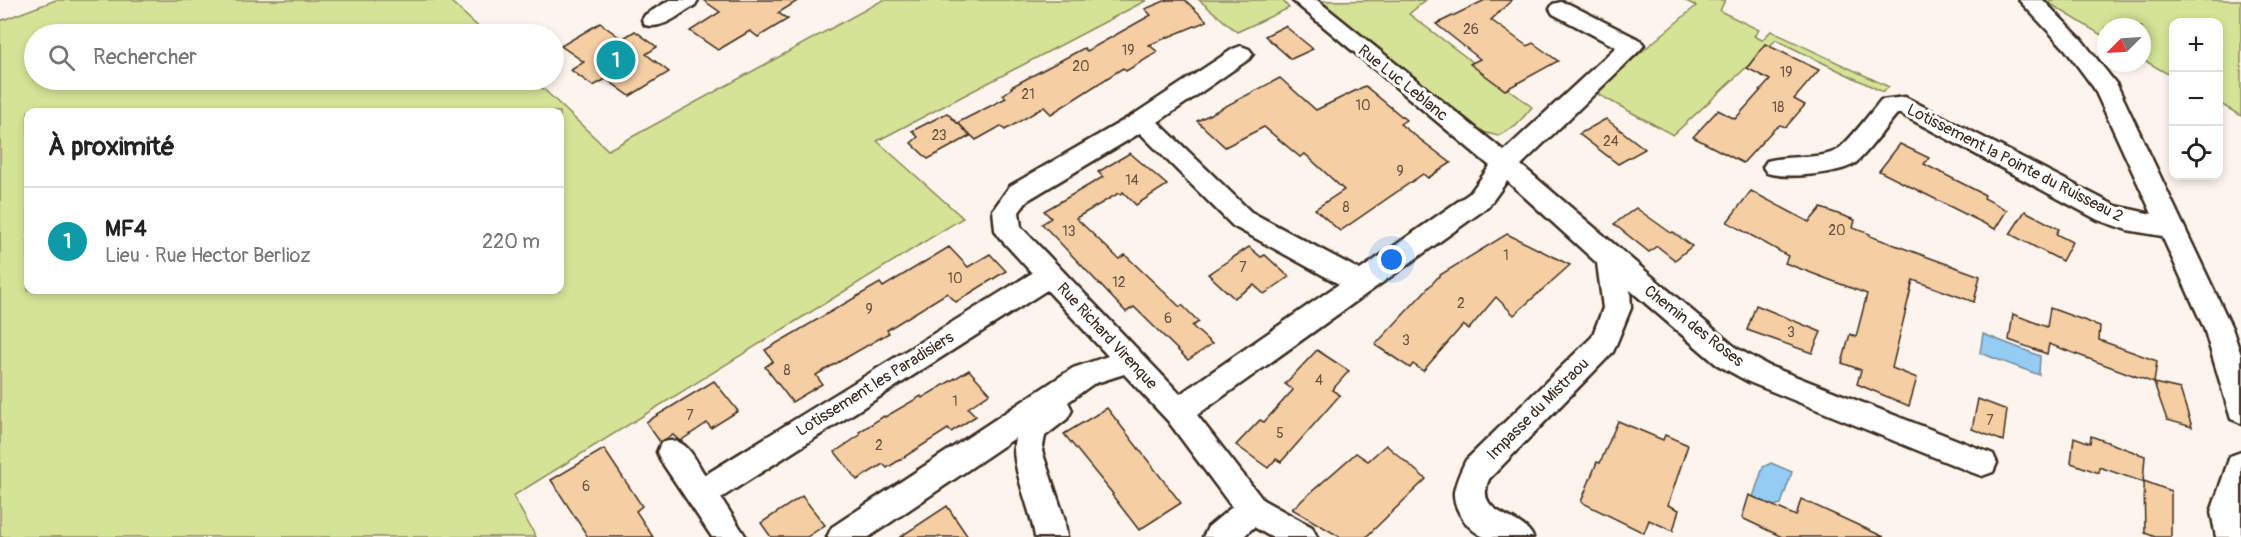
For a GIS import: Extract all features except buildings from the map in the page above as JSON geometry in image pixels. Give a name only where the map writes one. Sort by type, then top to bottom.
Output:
[{"type":"street","points":[[653,20],[687,0]]},
{"type":"street","name":"Rue Luc Leblanc","points":[[1302,0],[1505,165]]},
{"type":"street","points":[[2030,0],[2073,44],[2105,85],[2218,328],[2240,396],[2241,410]]},
{"type":"street","points":[[1178,412],[1479,200],[1505,165],[1632,45],[1561,9]]},
{"type":"street","name":"Rue Richard Virenque","points":[[1241,54],[1142,121],[1019,193],[1006,210],[1008,230],[1178,412],[1252,510]]},
{"type":"street","name":"Lotissement la Pointe du Ruisseau 2","points":[[1776,167],[1824,163],[1846,157],[1890,106],[1905,105],[2107,213],[2127,220],[2169,226]]},
{"type":"street","points":[[1142,121],[1242,219],[1361,283]]},
{"type":"street","name":"Chemin des Roses","points":[[1505,165],[1610,258],[1726,356],[1742,366],[1982,463]]},
{"type":"street","name":"Impasse du Mistraou","points":[[1517,537],[1480,516],[1471,506],[1468,488],[1477,470],[1603,344],[1617,308],[1610,258]]},
{"type":"street","name":"Lotissement les Paradisiers","points":[[701,494],[1050,275]]},
{"type":"street","points":[[843,537],[1083,375],[1130,360]]},
{"type":"street","points":[[1052,537],[1048,517],[1027,452],[1031,431],[1040,421],[1130,360]]},
{"type":"street","points":[[672,452],[730,537]]},
{"type":"street","points":[[2232,537],[2227,512],[2240,476],[2241,465]]},
{"type":"street","points":[[1220,537],[1252,510],[1301,537]]},
{"type":"green space","points":[[56,0],[449,0],[475,24],[24,24],[24,90],[545,90],[564,108],[24,108],[24,294],[564,294],[564,108],[608,150],[883,0],[1147,0],[877,141],[963,218],[513,496],[536,537],[0,537],[0,21]]},
{"type":"green space","points":[[1199,0],[1282,0],[1289,8],[1237,32]]},
{"type":"green space","points":[[1426,0],[1409,14],[1532,107],[1516,126],[1498,136],[1483,132],[1316,1]]},
{"type":"green space","points":[[1684,0],[1725,0],[1720,11],[1759,30],[1754,36],[1762,40],[1771,31],[1889,87],[1883,92],[1776,40],[1673,135],[1594,92],[1696,6]]},
{"type":"green space","points":[[2044,0],[2241,0],[2241,116],[2223,105],[2223,18],[2169,18],[2169,75],[2151,64],[2151,18],[2097,18],[2097,32]]},
{"type":"water","points":[[1983,334],[2040,356],[2039,375],[1980,353]]},
{"type":"water","points":[[1771,463],[1792,472],[1781,504],[1773,506],[1753,497],[1763,467]]},
{"type":"place","name":"MF4","points":[[616,60]]}]
